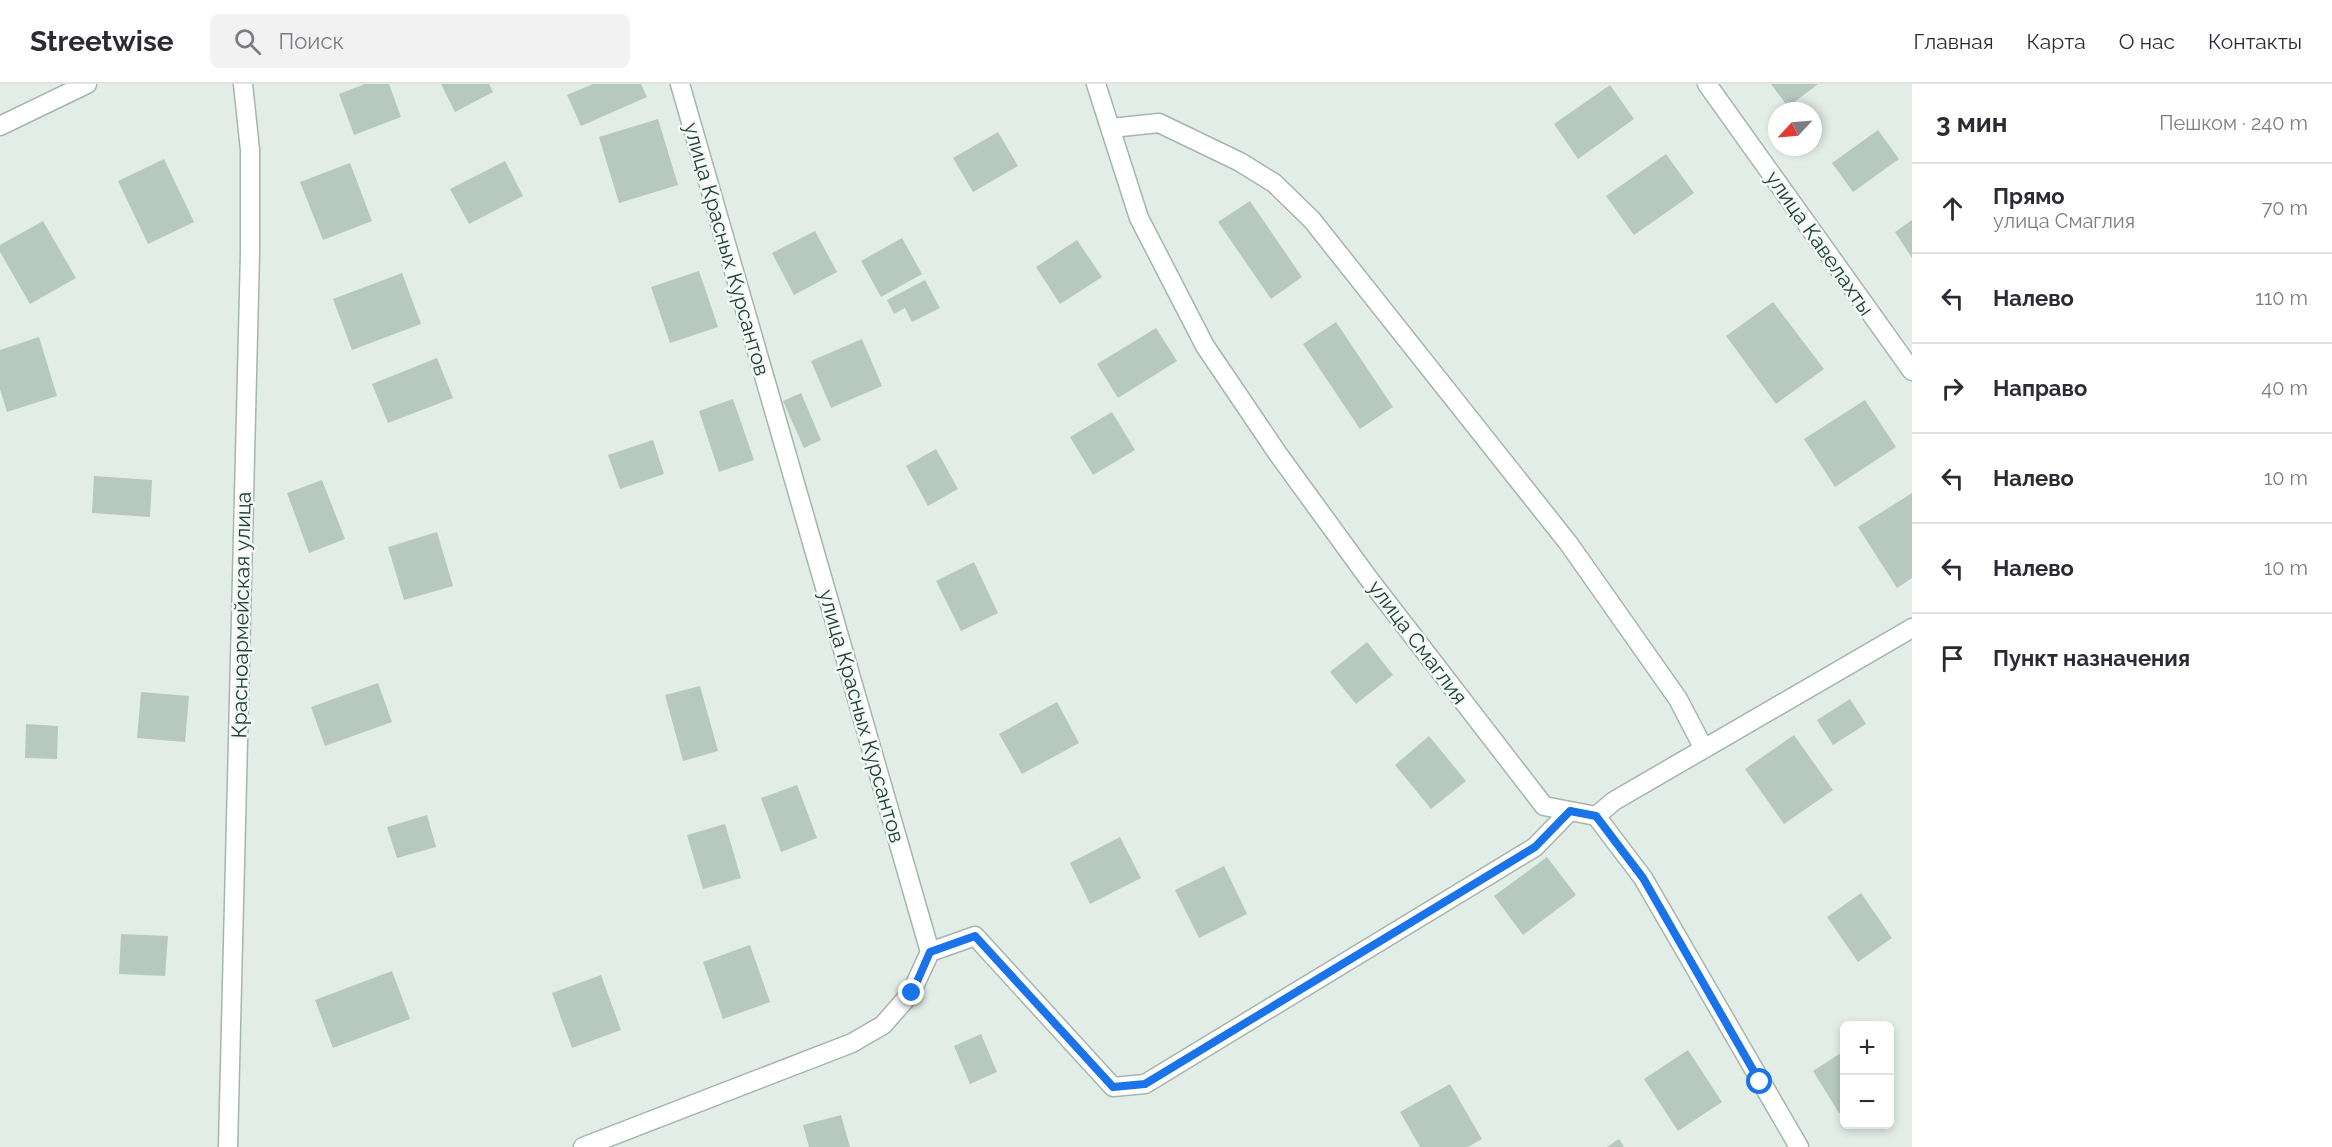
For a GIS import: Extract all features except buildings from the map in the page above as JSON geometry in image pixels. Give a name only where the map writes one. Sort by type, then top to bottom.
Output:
[{"type":"street","points":[[0,126],[87,84]]},
{"type":"street","name":"Красноармейская улица","points":[[228,1147],[250,252],[250,150],[243,84]]},
{"type":"street","name":"улица Красных Курсантов","points":[[680,84],[930,952]]},
{"type":"street","name":"улица Смаглия","points":[[1096,84],[1139,218],[1205,346],[1278,454],[1369,579],[1544,806],[1596,816]]},
{"type":"street","name":"улица Кавелахты","points":[[1707,84],[1912,371]]},
{"type":"street","points":[[1111,128],[1159,123],[1240,162],[1274,183],[1312,220],[1569,544],[1678,699],[1704,749]]},
{"type":"street","points":[[1799,1147],[1643,878],[1596,816],[1614,801],[1912,628]]},
{"type":"street","points":[[583,1147],[852,1043],[883,1025],[912,993],[930,952],[975,936],[1113,1087],[1145,1084],[1535,847],[1570,811]]},
{"type":"route","points":[[912,993],[930,952],[975,936],[1113,1087],[1145,1084],[1535,847],[1570,811],[1596,816],[1643,878],[1760,1082]]}]
